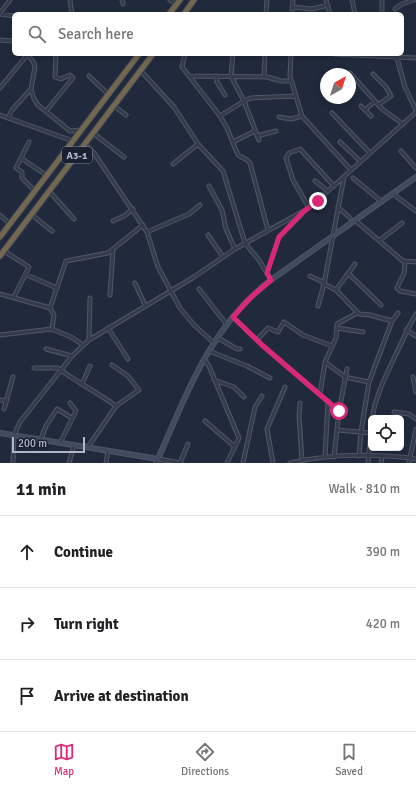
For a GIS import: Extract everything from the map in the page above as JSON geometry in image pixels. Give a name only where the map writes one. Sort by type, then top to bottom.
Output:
[{"type":"highway","points":[[185,12],[194,0]]},
{"type":"highway","points":[[171,12],[179,2]]},
{"type":"highway","name":"A3-1","points":[[0,237],[138,56]]},
{"type":"highway","name":"A3-1","points":[[0,256],[152,56]]},
{"type":"main road","points":[[0,433],[60,442],[157,461],[196,371],[227,325],[250,298],[271,280],[416,177]]},
{"type":"street","points":[[10,0],[0,14],[12,16]]},
{"type":"street","points":[[70,0],[72,12]]},
{"type":"street","points":[[170,0],[179,2]]},
{"type":"street","points":[[266,12],[267,0]]},
{"type":"street","points":[[292,12],[293,0]]},
{"type":"street","points":[[326,0],[330,12]]},
{"type":"street","points":[[352,0],[355,12]]},
{"type":"street","points":[[382,0],[382,12]]},
{"type":"street","points":[[395,9],[402,4],[414,0]]},
{"type":"street","points":[[292,7],[312,9],[328,5]]},
{"type":"street","points":[[0,40],[12,41]]},
{"type":"street","points":[[0,88],[15,68],[27,56]]},
{"type":"street","points":[[29,56],[35,67],[31,89],[36,103],[70,131],[81,130]]},
{"type":"street","points":[[46,111],[73,78],[70,75],[61,79],[55,77],[56,56]]},
{"type":"street","points":[[184,56],[182,65],[220,116],[238,155],[248,160],[250,163],[268,230]]},
{"type":"street","points":[[233,56],[231,76],[244,101],[259,140]]},
{"type":"street","points":[[264,56],[264,77]]},
{"type":"street","points":[[291,56],[291,81],[302,116],[351,170]]},
{"type":"street","points":[[382,56],[416,58]]},
{"type":"street","points":[[14,463],[14,435],[20,422],[72,356],[83,345],[145,305],[194,277],[235,249],[309,208],[416,111],[405,87],[398,57]]},
{"type":"street","points":[[141,71],[174,106],[198,144],[218,165],[226,177],[245,243],[271,280]]},
{"type":"street","points":[[373,74],[386,87],[391,96],[378,106]]},
{"type":"street","points":[[89,76],[109,95]]},
{"type":"street","points":[[190,76],[264,77],[281,81],[291,81]]},
{"type":"street","points":[[216,76],[217,82],[224,94]]},
{"type":"street","points":[[356,80],[378,106],[403,124]]},
{"type":"street","points":[[8,118],[12,110],[31,89]]},
{"type":"street","points":[[220,116],[244,101],[255,98],[295,96]]},
{"type":"street","points":[[365,110],[374,102]]},
{"type":"street","points":[[114,106],[126,115]]},
{"type":"street","points":[[361,106],[371,116]]},
{"type":"street","points":[[332,113],[370,153]]},
{"type":"street","points":[[0,116],[73,141]]},
{"type":"street","points":[[279,117],[291,119],[302,116]]},
{"type":"street","points":[[233,142],[255,131]]},
{"type":"street","points":[[257,136],[276,131]]},
{"type":"street","points":[[94,133],[124,157]]},
{"type":"street","points":[[29,142],[16,168],[22,172],[22,178],[35,191]]},
{"type":"street","points":[[340,142],[360,162]]},
{"type":"street","points":[[85,144],[94,153],[133,208],[143,225],[147,232],[158,266],[170,291],[194,325],[214,343]]},
{"type":"street","points":[[174,164],[198,144]]},
{"type":"street","points":[[309,208],[293,180],[286,158],[289,153],[300,149],[334,186]]},
{"type":"street","points":[[401,150],[416,168]]},
{"type":"street","points":[[21,158],[46,175]]},
{"type":"street","points":[[318,306],[324,283],[344,177]]},
{"type":"street","points":[[353,178],[382,202]]},
{"type":"street","points":[[315,181],[328,191]]},
{"type":"street","points":[[209,186],[222,210],[226,229],[235,249]]},
{"type":"street","points":[[49,191],[74,218]]},
{"type":"street","points":[[392,194],[416,211]]},
{"type":"street","points":[[147,232],[189,214],[200,205]]},
{"type":"street","points":[[338,207],[350,218]]},
{"type":"street","points":[[112,221],[124,216],[133,208]]},
{"type":"street","points":[[267,273],[279,237],[303,212]]},
{"type":"street","points":[[0,215],[10,224]]},
{"type":"street","points":[[32,215],[52,231]]},
{"type":"street","points":[[356,221],[380,240],[394,255],[405,262],[416,262]]},
{"type":"street","points":[[380,240],[402,223]]},
{"type":"street","points":[[50,308],[66,261],[104,254],[114,250],[143,225]]},
{"type":"street","points":[[208,235],[223,257]]},
{"type":"street","points":[[110,295],[114,250]]},
{"type":"street","points":[[4,252],[28,266],[30,269],[14,297]]},
{"type":"street","points":[[405,262],[404,273],[397,288],[400,291],[416,294]]},
{"type":"street","points":[[336,290],[354,264]]},
{"type":"street","points":[[348,273],[381,305]]},
{"type":"street","points":[[26,275],[57,288]]},
{"type":"street","points":[[310,276],[336,290],[357,313],[392,321]]},
{"type":"street","points":[[135,283],[145,305]]},
{"type":"street","points":[[199,289],[227,325]]},
{"type":"street","points":[[0,294],[50,308],[54,315],[52,329]]},
{"type":"street","points":[[89,340],[90,298]]},
{"type":"street","points":[[320,394],[325,362],[336,338],[338,323],[357,313]]},
{"type":"street","points":[[359,456],[361,432],[369,382],[392,321],[398,313]]},
{"type":"street","points":[[373,415],[378,392],[406,330],[415,319],[416,314]]},
{"type":"street","points":[[233,317],[257,340],[339,411]]},
{"type":"street","points":[[257,340],[268,328],[278,332],[284,322],[303,335],[332,346]]},
{"type":"street","points":[[108,328],[128,359]]},
{"type":"street","points":[[337,328],[363,332]]},
{"type":"street","points":[[0,335],[52,329],[71,337],[83,345]]},
{"type":"street","points":[[406,330],[416,336]]},
{"type":"street","points":[[218,338],[236,349],[240,349]]},
{"type":"street","points":[[46,349],[72,356]]},
{"type":"street","points":[[209,351],[246,366],[270,378]]},
{"type":"street","points":[[204,359],[238,432],[239,440],[227,463]]},
{"type":"street","points":[[325,362],[347,378],[369,382]]},
{"type":"street","points":[[88,447],[116,406],[139,390],[128,376],[112,365]]},
{"type":"street","points":[[82,384],[90,366]]},
{"type":"street","points":[[34,368],[55,367],[61,370],[72,380],[100,394],[116,406]]},
{"type":"street","points":[[334,457],[339,411],[347,378],[347,369]]},
{"type":"street","points":[[413,376],[416,392]]},
{"type":"street","points":[[4,409],[8,401],[13,377]]},
{"type":"street","points":[[214,380],[225,382],[234,387],[244,397]]},
{"type":"street","points":[[217,385],[219,381]]},
{"type":"street","points":[[272,463],[267,429],[278,408],[285,387]]},
{"type":"street","points":[[242,463],[255,407],[262,396]]},
{"type":"street","points":[[0,400],[8,401]]},
{"type":"street","points":[[325,457],[328,401]]},
{"type":"street","points":[[60,442],[76,411],[70,403]]},
{"type":"street","points":[[300,403],[299,416],[302,460]]},
{"type":"street","points":[[41,439],[47,424],[57,409],[72,418]]},
{"type":"street","points":[[394,412],[414,415],[416,419]]},
{"type":"street","points":[[205,421],[235,447]]},
{"type":"street","points":[[409,463],[416,429]]},
{"type":"street","points":[[337,430],[368,433]]},
{"type":"street","points":[[157,461],[180,463],[188,444]]},
{"type":"street","points":[[69,463],[74,445]]},
{"type":"street","points":[[106,463],[108,451]]},
{"type":"street","points":[[368,463],[369,451]]},
{"type":"street","points":[[290,463],[325,457],[382,456],[416,459]]},
{"type":"street","points":[[380,463],[382,456]]},
{"type":"street","points":[[342,463],[343,457]]},
{"type":"route","points":[[318,201],[303,212],[279,237],[271,257],[267,273],[271,280],[250,298],[233,317],[242,324],[262,345],[339,411]]}]
